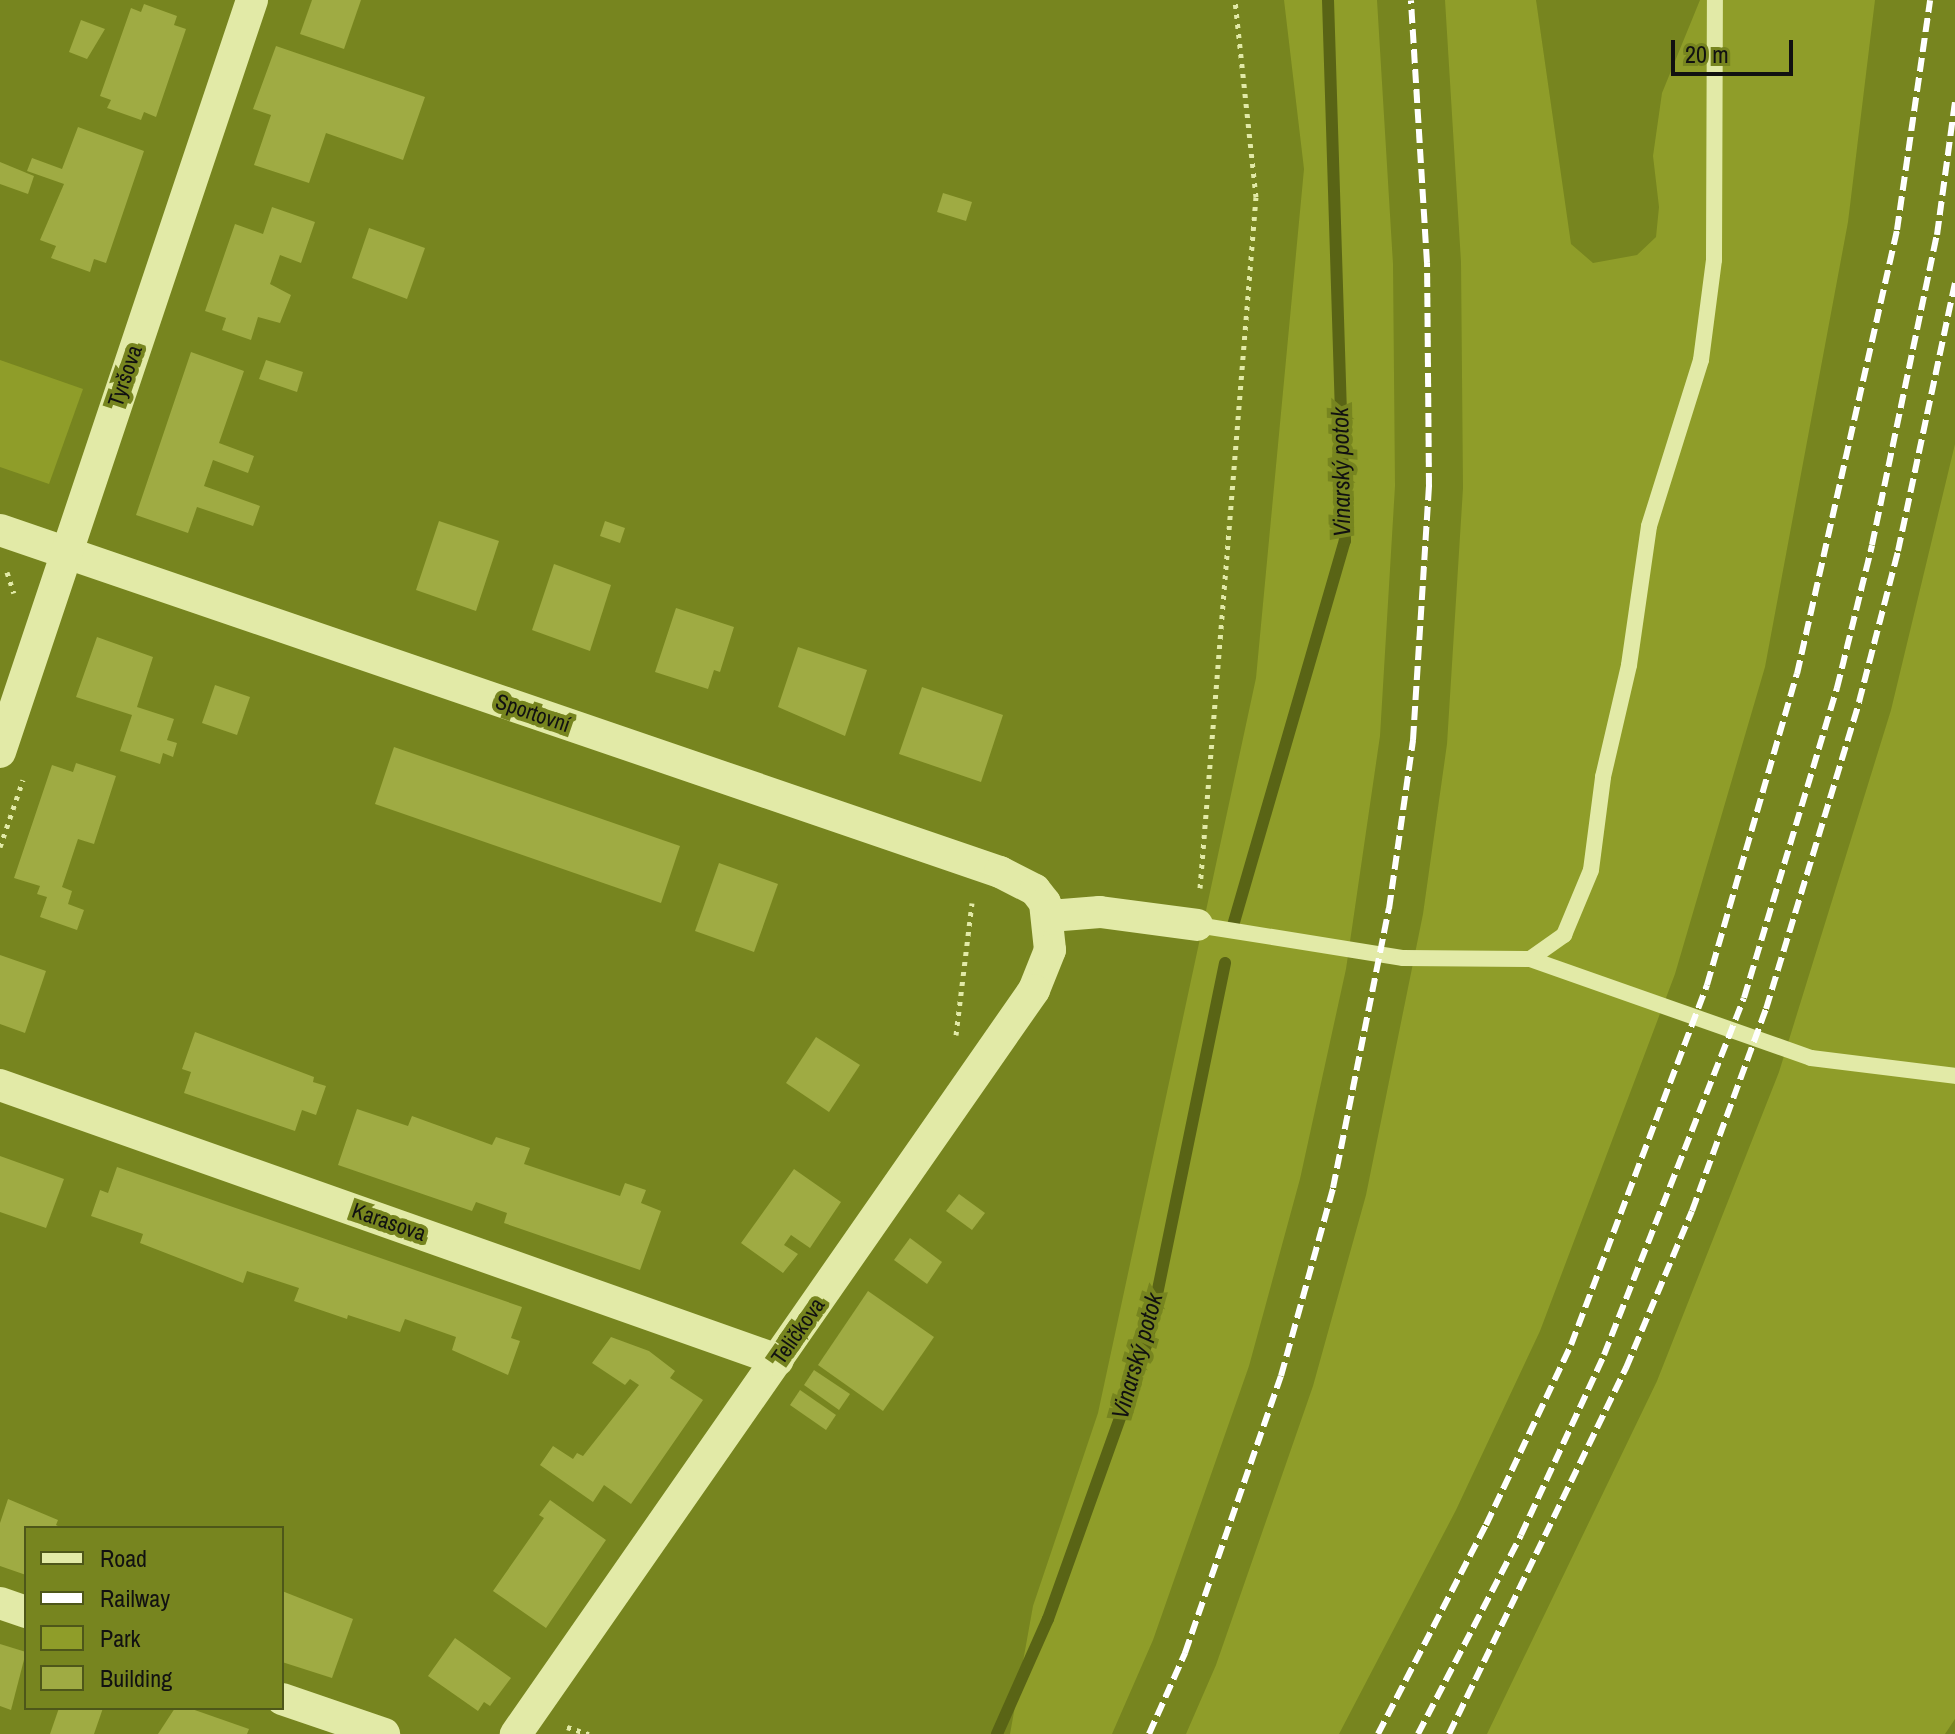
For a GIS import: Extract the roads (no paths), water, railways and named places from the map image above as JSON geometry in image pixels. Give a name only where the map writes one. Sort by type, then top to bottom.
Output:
[{"type":"street","name":"Tyršova","points":[[0,752],[252,0]]},
{"type":"street","name":"Sportovní","points":[[0,530],[1000,872],[1035,890],[1050,916]]},
{"type":"street","points":[[1050,916],[1100,912],[1197,925]]},
{"type":"street","name":"Teličkova","points":[[516,1734],[1034,990],[1050,950],[1050,916]]},
{"type":"street","name":"Karasova","points":[[0,1085],[778,1360]]},
{"type":"street","points":[[0,1603],[24,1611]]},
{"type":"street","points":[[284,1700],[384,1734]]},
{"type":"lane","points":[[1530,959],[1564,935],[1591,870],[1603,777],[1629,665],[1649,526],[1701,360],[1714,260],[1715,0]]},
{"type":"lane","points":[[1197,925],[1403,958],[1530,959],[1811,1058],[1955,1076]]},
{"type":"waterway","name":"Vinarský potok","points":[[1232,929],[1345,541],[1328,0]]},
{"type":"waterway","name":"Vinarský potok","points":[[997,1734],[1048,1619],[1147,1343],[1225,963]]},
{"type":"railway","points":[[1149,1734],[1185,1653],[1281,1376],[1333,1188],[1389,909],[1413,740],[1429,487],[1427,263],[1411,0]]},
{"type":"railway","points":[[1378,1734],[1486,1525],[1571,1345],[1707,985],[1797,674],[1897,230],[1930,0]]},
{"type":"railway","points":[[1418,1734],[1521,1535],[1604,1355],[1744,998],[1837,688],[1872,545],[1937,235],[1955,102]]},
{"type":"railway","points":[[1449,1734],[1626,1368],[1692,1211],[1766,1009],[1859,702],[1898,551],[1955,283]]}]
